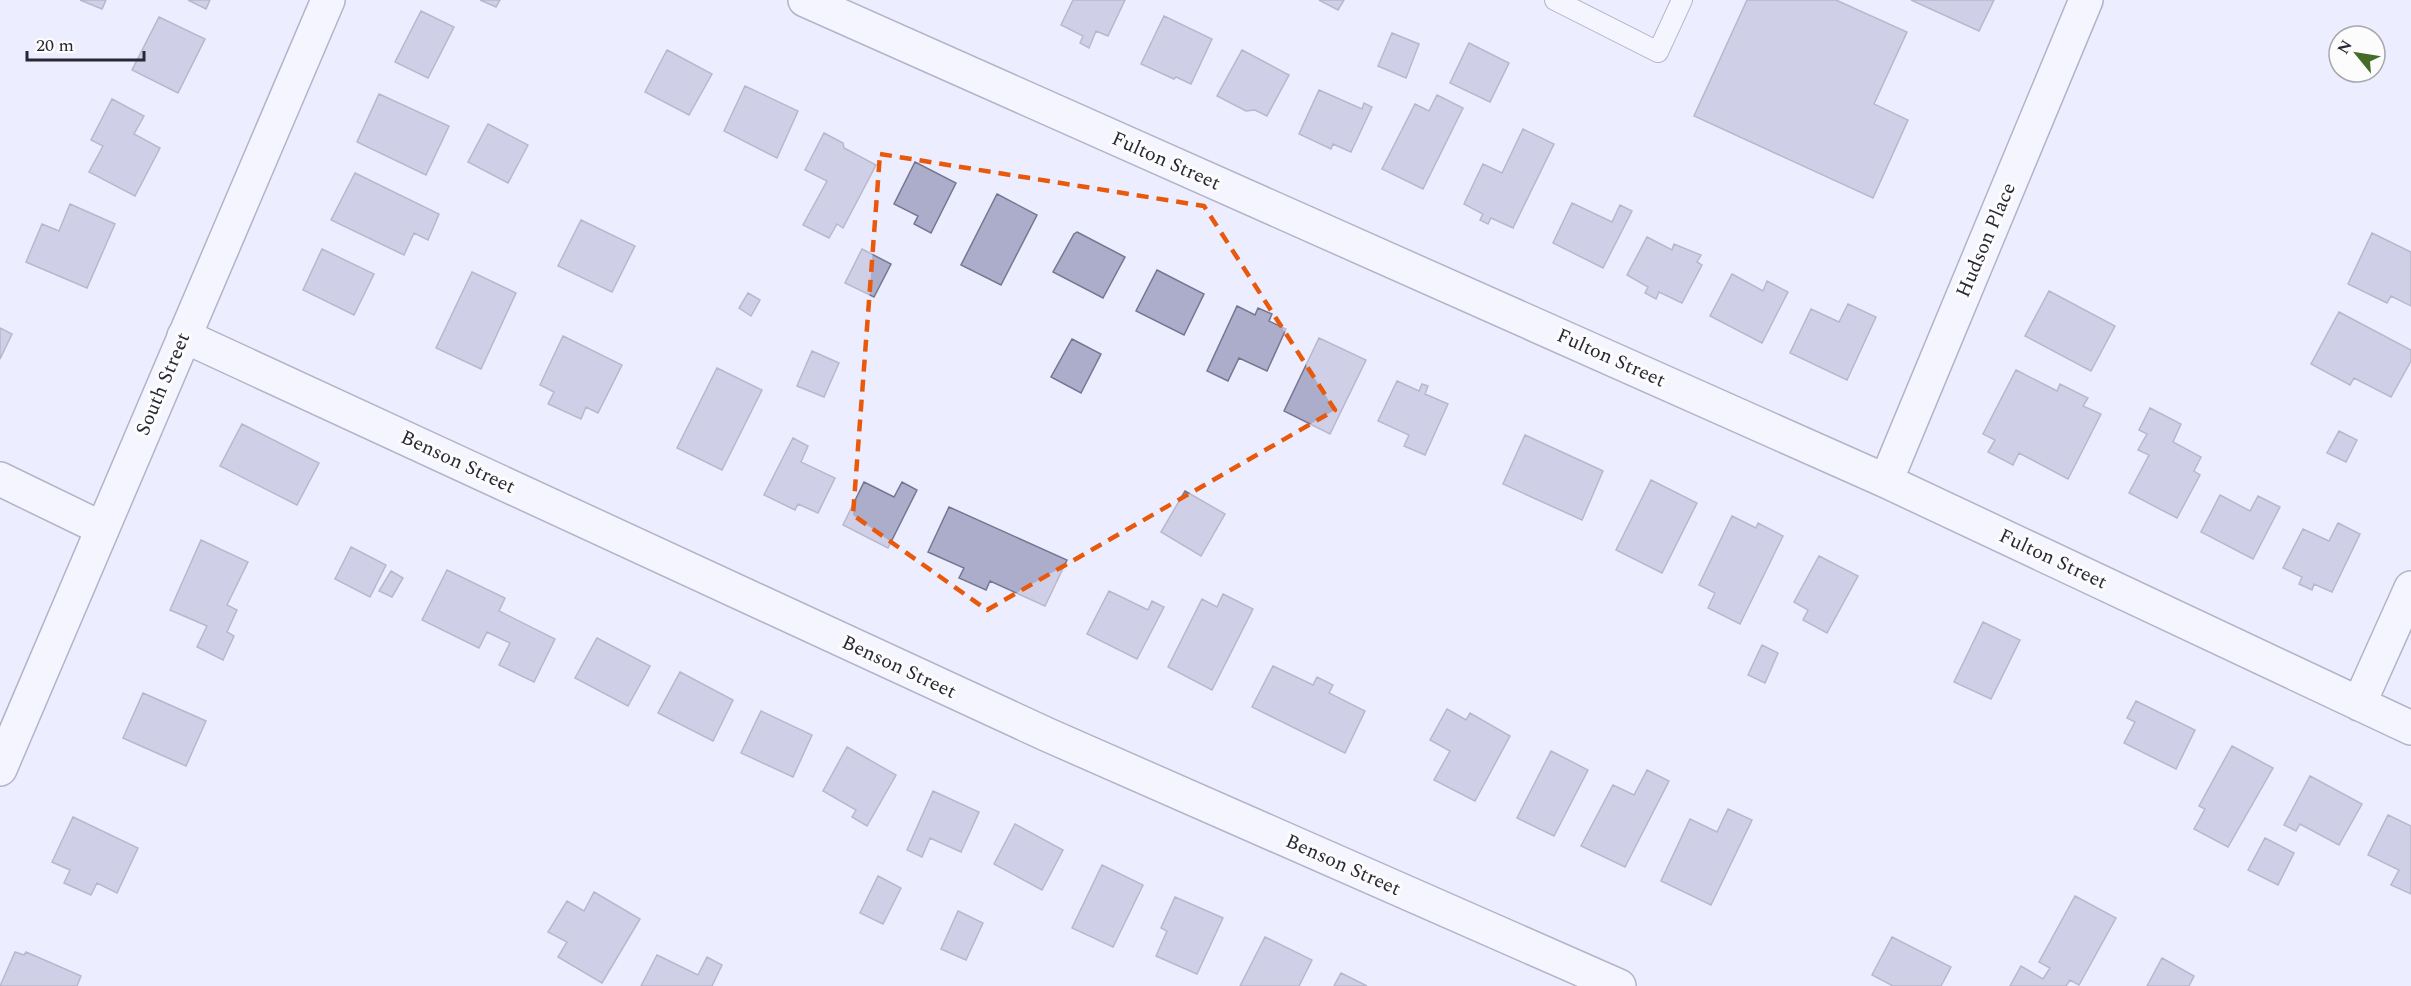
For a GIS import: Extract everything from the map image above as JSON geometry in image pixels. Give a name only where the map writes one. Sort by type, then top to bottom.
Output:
[{"type":"street","name":"South Street","points":[[0,769],[328,0]]},
{"type":"street","name":"Fulton Street","points":[[805,0],[1886,481],[2411,728]]},
{"type":"street","name":"Hudson Place","points":[[1886,481],[2086,0]]},
{"type":"street","name":"Benson Street","points":[[184,336],[1047,735],[1619,986]]},
{"type":"street","points":[[0,479],[101,528]]},
{"type":"street","points":[[2359,704],[2411,588]]},
{"type":"lane","points":[[1555,0],[1658,51],[1682,0]]},
{"type":"highlighted area","points":[[880,154],[1204,206],[1335,410],[987,610],[853,515]]},
{"type":"building","points":[[80,0],[106,0],[102,9]]},
{"type":"building","points":[[188,0],[210,0],[206,9]]},
{"type":"building","points":[[480,0],[500,0],[496,7]]},
{"type":"building","points":[[1073,0],[1125,0],[1108,36],[1096,31],[1089,48],[1080,43],[1083,36],[1061,25]]},
{"type":"building","points":[[1319,0],[1344,0],[1338,10]]},
{"type":"building","points":[[1747,0],[1836,0],[1907,32],[1874,104],[1908,120],[1873,198],[1694,116]]},
{"type":"building","points":[[1911,0],[1994,0],[1979,31]]},
{"type":"building","points":[[421,11],[454,27],[428,78],[395,62]]},
{"type":"building","points":[[1164,16],[1212,39],[1191,84],[1141,64]]},
{"type":"building","points":[[159,17],[205,39],[178,93],[132,70]]},
{"type":"building","points":[[1392,33],[1419,44],[1406,78],[1378,66]]},
{"type":"building","points":[[1469,43],[1509,63],[1490,102],[1450,83]]},
{"type":"building","points":[[667,50],[712,74],[689,115],[645,92]]},
{"type":"building","points":[[1242,50],[1289,75],[1267,116],[1255,110],[1246,111],[1217,96]]},
{"type":"building","points":[[745,86],[798,111],[777,158],[724,131]]},
{"type":"building","points":[[1319,90],[1362,109],[1364,103],[1372,107],[1351,152],[1333,144],[1331,149],[1299,134]]},
{"type":"building","points":[[379,94],[449,126],[426,175],[357,142]]},
{"type":"building","points":[[1437,95],[1463,108],[1423,189],[1382,169],[1415,104],[1429,111]]},
{"type":"building","points":[[112,99],[144,116],[134,134],[160,148],[135,196],[89,172],[103,146],[91,140]]},
{"type":"building","points":[[488,124],[528,145],[508,183],[468,162]]},
{"type":"building","points":[[1523,129],[1554,144],[1513,228],[1491,218],[1488,224],[1480,220],[1483,214],[1464,204],[1483,164],[1502,173]]},
{"type":"building","points":[[824,133],[843,143],[844,148],[876,165],[843,228],[837,224],[829,238],[803,225],[827,181],[805,170]]},
{"type":"building","points":[[915,162],[956,183],[931,233],[914,224],[918,216],[894,204]]},
{"type":"building","points":[[355,173],[439,214],[428,240],[414,233],[404,255],[331,220]]},
{"type":"building","points":[[997,194],[1037,215],[1001,285],[961,265]]},
{"type":"building","points":[[1572,203],[1612,222],[1620,205],[1632,211],[1603,268],[1553,243]]},
{"type":"building","points":[[70,204],[115,224],[87,288],[26,262],[42,224],[59,231]]},
{"type":"building","points":[[581,220],[635,246],[612,292],[558,266]]},
{"type":"building","points":[[1077,232],[1125,257],[1103,298],[1053,272]]},
{"type":"building","points":[[2372,233],[2411,252],[2411,306],[2391,296],[2387,303],[2348,284]]},
{"type":"building","points":[[1647,237],[1672,250],[1674,244],[1701,255],[1697,262],[1702,265],[1682,303],[1659,292],[1656,299],[1645,293],[1648,287],[1627,275]]},
{"type":"building","points":[[322,249],[374,274],[354,315],[303,290]]},
{"type":"building","points":[[862,249],[891,264],[874,297],[845,283]]},
{"type":"building","points":[[1157,270],[1204,294],[1184,335],[1136,311]]},
{"type":"building","points":[[472,272],[516,293],[481,369],[436,348]]},
{"type":"building","points":[[1732,274],[1763,291],[1767,281],[1788,292],[1762,343],[1710,316]]},
{"type":"building","points":[[2049,291],[2115,326],[2091,371],[2025,336]]},
{"type":"building","points":[[748,293],[760,300],[751,316],[739,308]]},
{"type":"building","points":[[1848,304],[1876,317],[1847,380],[1790,353],[1811,309],[1839,322]]},
{"type":"building","points":[[1237,306],[1255,315],[1258,308],[1272,314],[1269,321],[1286,329],[1267,371],[1239,358],[1228,381],[1207,371]]},
{"type":"building","points":[[2339,312],[2411,350],[2411,361],[2391,397],[2354,378],[2350,385],[2311,364]]},
{"type":"building","points":[[0,328],[12,334],[0,359]]},
{"type":"building","points":[[563,336],[622,365],[598,413],[586,407],[581,419],[548,404],[554,392],[540,385]]},
{"type":"building","points":[[1319,338],[1366,360],[1330,434],[1284,411]]},
{"type":"building","points":[[1072,339],[1101,354],[1081,393],[1051,377]]},
{"type":"building","points":[[812,351],[839,363],[824,397],[797,386]]},
{"type":"building","points":[[717,368],[762,390],[722,470],[677,448]]},
{"type":"building","points":[[2016,370],[2057,391],[2060,384],[2088,398],[2083,406],[2101,414],[2068,479],[2019,453],[2013,465],[1988,452],[1995,440],[1983,434]]},
{"type":"building","points":[[1397,381],[1419,391],[1422,384],[1428,386],[1425,394],[1448,404],[1425,455],[1404,446],[1409,435],[1378,421]]},
{"type":"building","points":[[2150,408],[2181,424],[2173,442],[2201,457],[2194,471],[2200,475],[2177,518],[2129,493],[2149,455],[2138,450],[2147,434],[2139,430]]},
{"type":"building","points":[[242,424],[319,463],[297,505],[220,466]]},
{"type":"building","points":[[2339,431],[2357,440],[2346,462],[2327,453]]},
{"type":"building","points":[[1525,435],[1603,471],[1582,520],[1503,484]]},
{"type":"building","points":[[793,438],[808,446],[801,462],[835,478],[818,513],[798,504],[795,510],[764,495]]},
{"type":"building","points":[[1651,480],[1697,503],[1662,573],[1616,550]]},
{"type":"building","points":[[864,482],[894,497],[902,482],[917,490],[888,548],[843,525]]},
{"type":"building","points":[[1185,491],[1225,514],[1201,556],[1161,532]]},
{"type":"building","points":[[2220,495],[2250,511],[2258,496],[2280,507],[2253,559],[2201,532]]},
{"type":"building","points":[[949,507],[1067,560],[1045,606],[990,581],[986,590],[959,578],[964,568],[928,552]]},
{"type":"building","points":[[1732,516],[1756,528],[1758,523],[1783,536],[1740,624],[1708,608],[1715,593],[1699,585]]},
{"type":"building","points":[[2338,523],[2360,534],[2332,592],[2314,584],[2312,590],[2299,584],[2302,577],[2283,568],[2303,529],[2329,541]]},
{"type":"building","points":[[201,540],[248,562],[227,605],[237,610],[227,632],[234,636],[223,660],[197,647],[207,626],[170,610]]},
{"type":"building","points":[[351,547],[386,565],[370,597],[335,579]]},
{"type":"building","points":[[1819,556],[1858,576],[1827,633],[1803,620],[1808,610],[1794,602]]},
{"type":"building","points":[[447,570],[505,598],[499,611],[555,639],[534,682],[499,665],[510,643],[487,632],[479,648],[422,620]]},
{"type":"building","points":[[391,571],[403,578],[392,597],[379,591]]},
{"type":"building","points":[[1109,591],[1148,610],[1152,601],[1164,607],[1137,659],[1087,634]]},
{"type":"building","points":[[1223,594],[1253,609],[1212,690],[1168,667],[1202,599],[1217,607]]},
{"type":"building","points":[[1983,622],[2020,640],[1991,699],[1954,682]]},
{"type":"building","points":[[597,638],[650,666],[628,706],[575,678]]},
{"type":"building","points":[[1762,645],[1778,653],[1765,683],[1748,675]]},
{"type":"building","points":[[1273,666],[1313,685],[1317,677],[1333,685],[1329,693],[1365,711],[1345,753],[1252,707]]},
{"type":"building","points":[[680,672],[733,700],[713,741],[658,713]]},
{"type":"building","points":[[143,693],[206,721],[186,766],[123,738]]},
{"type":"building","points":[[2136,701],[2195,730],[2176,769],[2124,743],[2135,722],[2127,718]]},
{"type":"building","points":[[1447,709],[1466,720],[1470,713],[1510,736],[1475,801],[1434,780],[1450,751],[1430,740]]},
{"type":"building","points":[[761,711],[812,735],[793,777],[741,753]]},
{"type":"building","points":[[2232,746],[2273,768],[2228,847],[2194,829],[2205,809],[2199,806]]},
{"type":"building","points":[[847,747],[896,775],[867,826],[852,817],[856,810],[823,791]]},
{"type":"building","points":[[1551,751],[1588,770],[1554,836],[1517,818]]},
{"type":"building","points":[[1647,770],[1669,781],[1625,867],[1581,846],[1613,785],[1634,795]]},
{"type":"building","points":[[2310,776],[2362,804],[2339,845],[2300,824],[2296,831],[2284,825]]},
{"type":"building","points":[[933,791],[979,812],[961,852],[930,838],[922,857],[907,850]]},
{"type":"building","points":[[1728,809],[1752,820],[1711,905],[1661,881],[1690,819],[1717,832]]},
{"type":"building","points":[[2388,815],[2411,826],[2411,894],[2391,885],[2399,870],[2368,855]]},
{"type":"building","points":[[73,817],[138,848],[117,893],[97,883],[91,895],[64,883],[70,870],[52,862]]},
{"type":"building","points":[[1015,824],[1063,850],[1042,890],[994,864]]},
{"type":"building","points":[[2265,838],[2294,853],[2278,885],[2248,870]]},
{"type":"building","points":[[1102,865],[1143,885],[1113,947],[1072,928]]},
{"type":"building","points":[[878,876],[901,888],[883,924],[860,913]]},
{"type":"building","points":[[594,892],[640,919],[602,983],[558,957],[567,942],[548,932],[567,901],[584,911]]},
{"type":"building","points":[[2075,896],[2116,918],[2079,985],[2070,980],[2066,986],[2010,986],[2021,966],[2043,979],[2050,968],[2039,962]]},
{"type":"building","points":[[1175,897],[1223,918],[1197,974],[1156,956],[1167,931],[1161,928]]},
{"type":"building","points":[[958,911],[983,923],[966,960],[941,949]]},
{"type":"building","points":[[1265,937],[1312,960],[1299,986],[1240,986]]},
{"type":"building","points":[[1892,937],[1951,967],[1941,986],[1893,986],[1872,975]]},
{"type":"building","points":[[15,952],[24,955],[26,952],[81,976],[77,986],[0,986]]},
{"type":"building","points":[[657,955],[698,975],[707,957],[722,965],[712,986],[641,986]]},
{"type":"building","points":[[2162,958],[2194,976],[2189,986],[2147,986]]},
{"type":"building","points":[[1341,973],[1367,986],[1334,986]]}]
